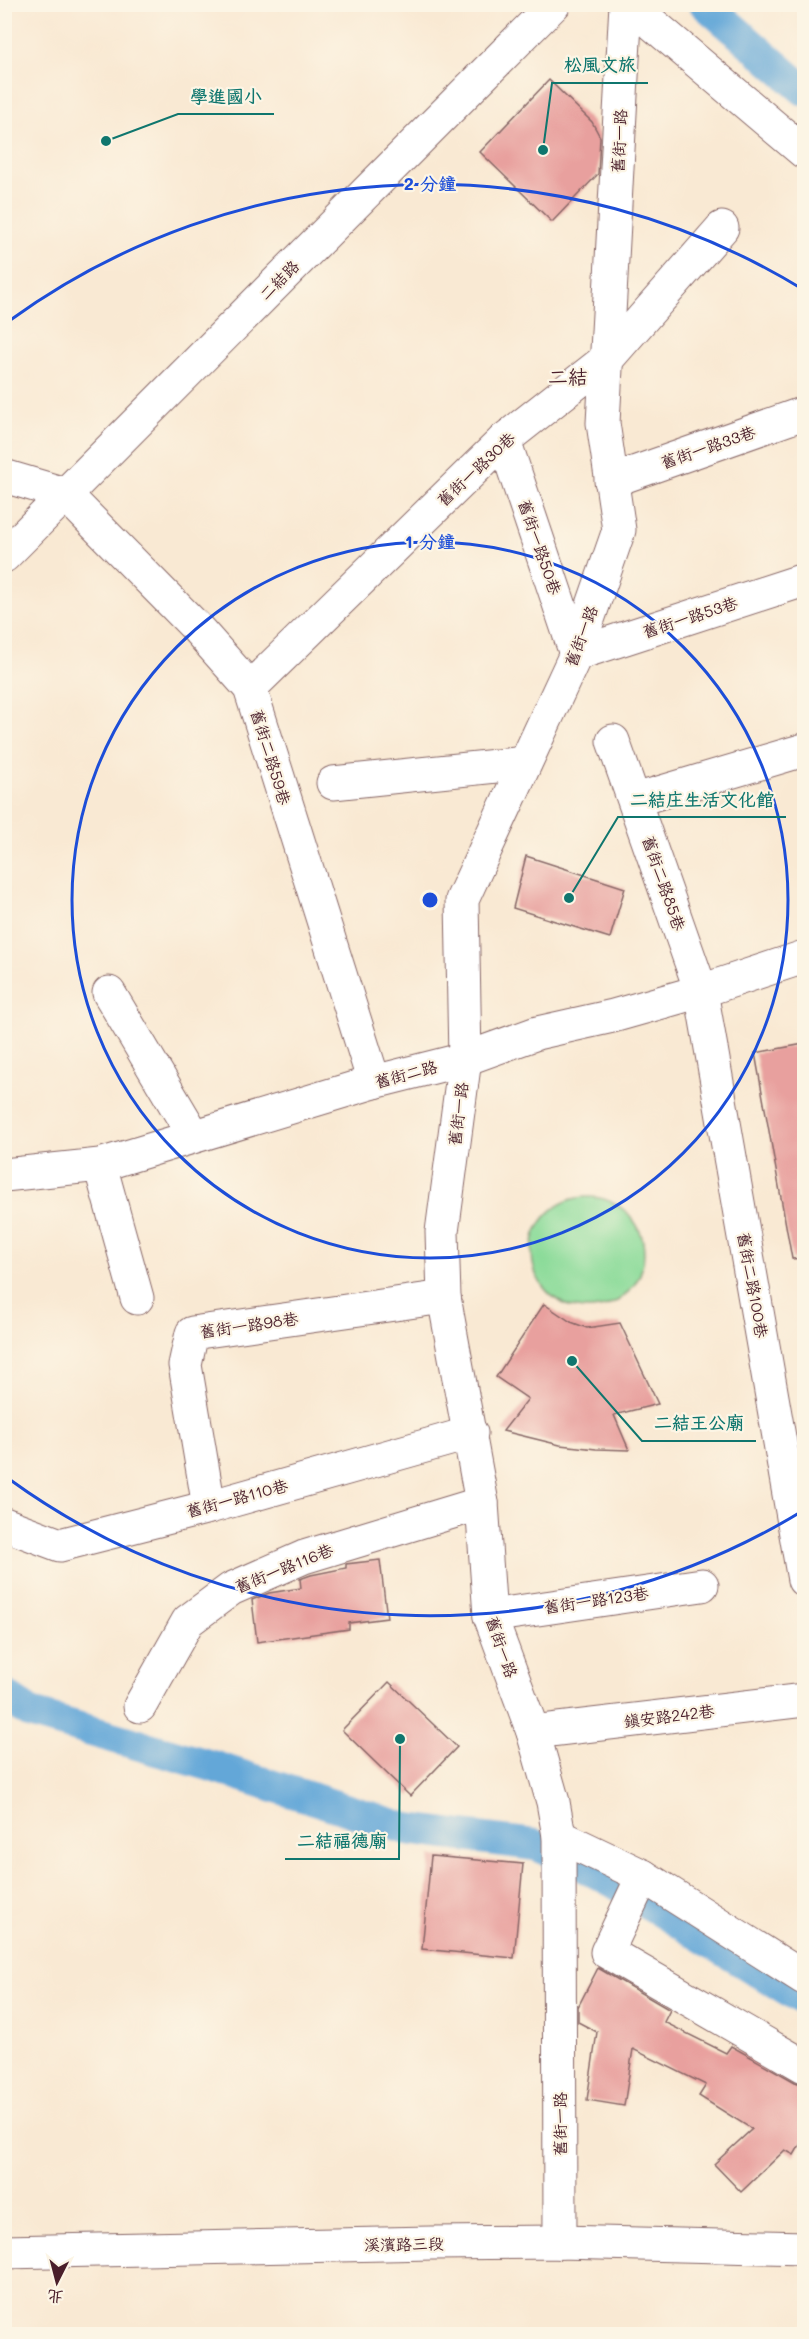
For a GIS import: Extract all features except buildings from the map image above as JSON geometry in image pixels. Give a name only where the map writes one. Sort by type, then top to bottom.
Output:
[{"type":"street","name":"二結路","points":[[4,556],[554,4]]},
{"type":"street","points":[[627,4],[804,152]]},
{"type":"street","name":"舊街一路","points":[[560,2242],[559,1836],[553,1802],[533,1732],[489,1616],[482,1503],[471,1433],[444,1297],[442,1232],[465,1059],[462,900],[576,654],[619,530],[603,423],[627,4]]},
{"type":"street","name":"舊街一路30巷","points":[[250,688],[504,440],[608,358],[722,228]]},
{"type":"street","name":"舊街一路33巷","points":[[611,481],[804,413]]},
{"type":"street","name":"舊街一路50巷","points":[[504,440],[576,654]]},
{"type":"street","points":[[4,476],[65,494]]},
{"type":"street","name":"舊街二路59巷","points":[[65,494],[194,625],[250,688],[374,1082]]},
{"type":"street","name":"舊街一路53巷","points":[[576,654],[804,580]]},
{"type":"street","name":"舊街二路85巷","points":[[613,741],[701,991]]},
{"type":"street","points":[[635,800],[804,750]]},
{"type":"street","points":[[333,783],[525,763]]},
{"type":"street","name":"舊街二路","points":[[4,1176],[100,1165],[374,1082],[465,1059],[537,1033],[613,1016],[701,991],[804,957]]},
{"type":"street","name":"舊街二路100巷","points":[[701,991],[804,1580]]},
{"type":"street","points":[[109,993],[194,1136]]},
{"type":"street","points":[[100,1165],[137,1298]]},
{"type":"street","name":"舊街一路98巷","points":[[209,1507],[185,1365],[192,1333],[444,1297]]},
{"type":"street","name":"舊街一路110巷","points":[[4,1524],[60,1545],[209,1507],[471,1433]]},
{"type":"street","name":"舊街一路116巷","points":[[140,1707],[188,1621],[231,1589],[304,1557],[482,1503]]},
{"type":"street","name":"舊街一路123巷","points":[[489,1616],[702,1585]]},
{"type":"street","name":"鎮安路242巷","points":[[533,1732],[804,1700]]},
{"type":"street","points":[[559,1836],[643,1876],[804,1978]]},
{"type":"street","points":[[643,1876],[607,1952],[804,2067]]},
{"type":"street","name":"溪濱路三段","points":[[4,2252],[560,2242],[804,2248]]},
{"type":"green space","points":[[588,1197],[609,1202],[627,1214],[639,1232],[644,1253],[639,1274],[627,1292],[609,1304],[588,1309],[567,1304],[549,1292],[537,1274],[532,1253],[537,1232],[549,1214],[567,1202]]},
{"type":"waterway","points":[[705,4],[804,90]]},
{"type":"waterway","points":[[4,1695],[32,1714],[212,1766],[407,1829],[535,1845],[570,1859],[615,1883],[804,2000]]},
{"type":"place","name":"學進國小","points":[[106,141]]},
{"type":"place","name":"松風文旅","points":[[543,150]]},
{"type":"place","name":"二結庄生活文化館","points":[[569,898]]},
{"type":"place","name":"二結王公廟","points":[[572,1361]]},
{"type":"place","name":"二結福德廟","points":[[400,1739]]},
{"type":"district","name":"二結","points":[[568,377]]}]
